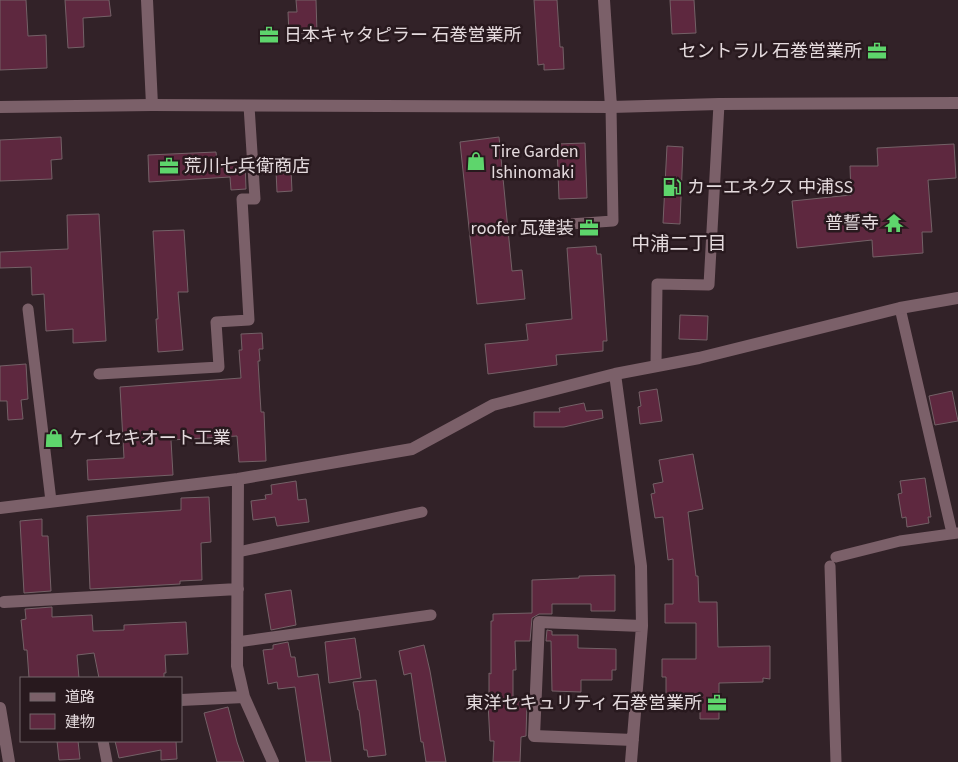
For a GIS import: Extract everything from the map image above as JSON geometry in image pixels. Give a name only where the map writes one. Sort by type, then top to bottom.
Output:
[{"type":"street","points":[[147,0],[152,105]]},
{"type":"street","points":[[604,0],[611,107]]},
{"type":"street","points":[[0,107],[152,105],[611,107],[720,104],[958,103]]},
{"type":"street","points":[[0,508],[238,479],[412,449],[494,405],[615,374],[708,355],[900,308],[958,298]]},
{"type":"street","points":[[615,374],[641,566],[642,626],[631,762]]},
{"type":"street","points":[[238,479],[237,666],[244,697],[273,762]]},
{"type":"street","points":[[4,602],[238,589]]},
{"type":"street","points":[[633,740],[534,736],[539,622],[642,626]]},
{"type":"street","points":[[182,700],[244,697]]},
{"type":"street","points":[[0,708],[9,762]]},
{"type":"lane","points":[[656,366],[657,284],[709,285],[720,104]]},
{"type":"lane","points":[[99,374],[219,367],[216,322],[249,320],[242,199],[255,199],[250,106]]},
{"type":"lane","points":[[570,224],[613,221],[611,107]]},
{"type":"lane","points":[[836,762],[833,562],[900,541],[955,533],[900,308]]},
{"type":"lane","points":[[28,310],[51,501]]},
{"type":"lane","points":[[238,552],[422,512]]},
{"type":"lane","points":[[238,642],[432,616]]},
{"type":"lane","points":[[103,742],[107,762]]},
{"type":"building","points":[[0,0],[26,0],[28,36],[46,35],[47,68],[0,70]]},
{"type":"building","points":[[65,0],[109,0],[111,16],[83,18],[84,47],[68,48]]},
{"type":"building","points":[[296,0],[316,0],[317,33],[289,34],[288,12],[297,12]]},
{"type":"building","points":[[534,0],[557,0],[560,47],[563,47],[564,69],[544,70],[544,64],[538,65]]},
{"type":"building","points":[[670,0],[694,0],[696,33],[672,34]]},
{"type":"building","points":[[61,137],[62,159],[51,160],[52,179],[0,181],[0,140]]},
{"type":"building","points":[[499,137],[512,271],[522,270],[525,299],[477,304],[460,142]]},
{"type":"building","points":[[585,143],[587,198],[559,199],[557,144]]},
{"type":"building","points":[[954,144],[956,178],[928,180],[932,232],[922,232],[923,253],[873,257],[872,240],[797,248],[792,201],[851,195],[850,166],[878,166],[877,148]]},
{"type":"building","points":[[667,146],[683,147],[680,224],[663,223]]},
{"type":"building","points":[[216,152],[217,163],[245,161],[246,189],[231,190],[230,177],[149,182],[148,155]]},
{"type":"building","points":[[291,170],[292,191],[277,192],[276,171]]},
{"type":"building","points":[[99,214],[106,341],[73,343],[73,329],[46,331],[44,294],[32,295],[31,267],[0,268],[0,252],[68,249],[67,215]]},
{"type":"building","points":[[184,230],[188,292],[178,292],[183,350],[158,352],[153,231]]},
{"type":"building","points":[[596,246],[597,254],[601,254],[607,341],[603,341],[603,351],[556,355],[557,365],[488,374],[485,344],[528,340],[526,324],[572,319],[567,248]]},
{"type":"building","points":[[680,315],[708,316],[707,340],[679,339]]},
{"type":"building","points":[[262,333],[263,349],[259,349],[260,361],[258,361],[261,412],[264,412],[266,461],[239,462],[237,436],[171,440],[173,475],[88,480],[87,460],[124,458],[120,387],[241,378],[239,350],[242,350],[241,334]]},
{"type":"building","points":[[26,364],[28,399],[21,400],[23,419],[8,420],[7,401],[0,401],[0,366]]},
{"type":"building","points":[[657,389],[662,421],[640,424],[638,407],[641,406],[639,392]]},
{"type":"building","points":[[952,391],[958,421],[935,425],[929,396]]},
{"type":"building","points":[[584,403],[586,411],[602,410],[603,418],[564,427],[534,427],[534,412],[560,412],[559,408]]},
{"type":"building","points":[[693,454],[703,509],[688,512],[696,576],[698,576],[699,602],[717,602],[718,647],[770,646],[770,679],[763,678],[763,682],[719,683],[719,719],[700,719],[700,697],[666,697],[666,677],[662,677],[662,659],[696,659],[696,623],[665,623],[665,604],[673,604],[673,559],[668,560],[663,517],[655,518],[651,494],[655,493],[653,484],[663,482],[659,460]]},
{"type":"building","points":[[925,478],[931,517],[928,517],[929,523],[907,527],[906,517],[902,518],[898,494],[902,493],[900,481]]},
{"type":"building","points":[[296,481],[298,500],[306,499],[309,522],[277,526],[275,517],[253,520],[251,501],[266,499],[265,495],[272,494],[271,485]]},
{"type":"building","points":[[209,497],[211,542],[201,543],[202,580],[180,581],[180,584],[90,589],[87,516],[181,510],[181,498]]},
{"type":"building","points":[[42,519],[42,536],[48,536],[51,591],[24,593],[20,521]]},
{"type":"building","points":[[615,575],[615,611],[591,611],[591,604],[552,604],[552,614],[539,614],[532,618],[530,641],[515,641],[516,670],[513,670],[513,701],[527,701],[526,736],[521,737],[520,762],[493,762],[494,741],[490,741],[488,703],[489,673],[491,674],[491,621],[493,621],[493,614],[532,613],[532,580]]},
{"type":"building","points":[[291,590],[296,625],[271,630],[265,594]]},
{"type":"building","points":[[52,607],[52,617],[92,615],[93,631],[124,630],[124,625],[186,622],[188,654],[165,655],[166,673],[164,673],[164,677],[99,677],[94,653],[77,655],[79,677],[29,677],[27,650],[24,650],[21,620],[26,619],[25,609]]},
{"type":"building","points":[[547,630],[552,631],[552,635],[578,635],[578,648],[616,649],[616,670],[612,670],[612,680],[581,680],[581,692],[552,691],[551,641],[546,641]]},
{"type":"building","points":[[355,638],[361,678],[329,683],[325,642]]},
{"type":"building","points":[[288,642],[291,657],[295,657],[298,677],[318,674],[331,762],[306,762],[295,687],[278,689],[277,682],[268,684],[263,650],[273,649],[273,645]]},
{"type":"building","points":[[424,645],[446,762],[426,762],[423,742],[421,742],[411,673],[404,675],[399,651]]},
{"type":"building","points":[[376,680],[386,755],[368,757],[367,750],[364,750],[353,682]]},
{"type":"building","points":[[228,707],[244,762],[217,762],[204,713]]},
{"type":"building","points":[[57,742],[78,742],[80,759],[59,760]]},
{"type":"building","points":[[115,742],[176,742],[177,759],[161,760],[161,750],[119,758]]},
{"type":"place","name":"日本キャタピラー 石巻営業所","points":[[269,35]]},
{"type":"place","name":"セントラル 石巻営業所","points":[[877,51]]},
{"type":"place","name":"Tire Garden Ishinomaki","points":[[476,161]]},
{"type":"place","name":"荒川七兵衛商店","points":[[169,166]]},
{"type":"place","name":"カーエネクス 中浦SS","points":[[672,187]]},
{"type":"place","name":"普誓寺","points":[[894,223]]},
{"type":"place","name":"roofer 瓦建装","points":[[589,228]]},
{"type":"place","name":"ケイセキオート工業","points":[[54,438]]},
{"type":"place","name":"東洋セキュリティ 石巻営業所","points":[[717,703]]},
{"type":"district","name":"中浦二丁目","points":[[679,244]]}]
